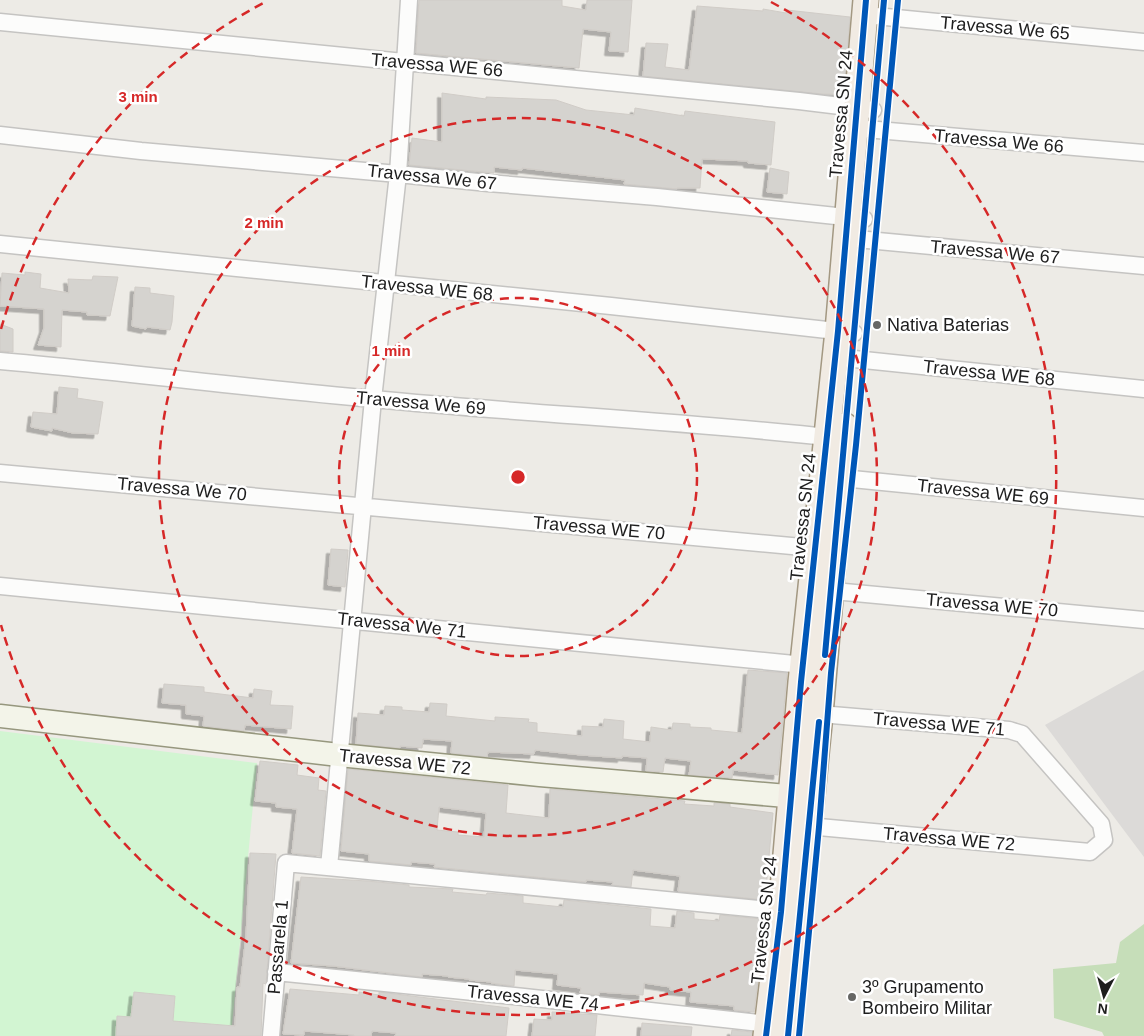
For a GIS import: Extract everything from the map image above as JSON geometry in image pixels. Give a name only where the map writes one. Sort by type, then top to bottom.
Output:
[{"type":"main road","name":"Travessa SN 24","points":[[791,912],[808,826],[801,797],[820,714],[821,589],[824,549],[846,332],[874,8]]},
{"type":"main road","name":"Travessa SN 24","points":[[778,1031],[801,797],[804,664],[821,589]]},
{"type":"main road","name":"Travessa WE 72","points":[[0,716],[540,776],[801,797]]},
{"type":"street","points":[[409,0],[398,174],[373,399],[329,867],[791,912]]},
{"type":"street","name":"Travessa We 65","points":[[874,8],[1144,42]]},
{"type":"street","name":"Travessa WE 66","points":[[0,22],[404,62],[864,119]]},
{"type":"street","name":"Travessa We 66","points":[[864,119],[1144,153]]},
{"type":"street","name":"Travessa We 67","points":[[0,135],[141,151],[657,197],[855,228],[1144,266]]},
{"type":"street","name":"Travessa WE 68","points":[[0,244],[611,306],[846,332]]},
{"type":"street","name":"Travessa WE 68","points":[[843,358],[1144,389]]},
{"type":"street","name":"Travessa We 69","points":[[0,361],[116,371],[373,399],[835,437]]},
{"type":"street","name":"Travessa We 70","points":[[0,473],[364,506]]},
{"type":"street","name":"Travessa WE 69","points":[[832,477],[1144,508]]},
{"type":"street","name":"Travessa WE 70","points":[[364,506],[824,549]]},
{"type":"street","name":"Travessa We 71","points":[[0,586],[804,664]]},
{"type":"street","name":"Travessa WE 70","points":[[821,589],[1144,620]]},
{"type":"street","name":"Travessa WE 71","points":[[820,714],[1010,730],[1022,734],[1101,824],[1104,840],[1090,852]]},
{"type":"street","name":"Travessa WE 72","points":[[808,826],[1090,852]]},
{"type":"street","name":"Passarela 1","points":[[271,1036],[286,863],[329,867]]},
{"type":"street","name":"Travessa WE 74","points":[[276,972],[524,997],[778,1031]]},
{"type":"shaded area","points":[[1144,670],[1144,857],[1045,725]]},
{"type":"green space","points":[[0,731],[257,763],[231,1036],[0,1036]]},
{"type":"green space","points":[[1144,924],[1144,1036],[1104,1036],[1102,1032],[1054,1018],[1053,969],[1116,963],[1120,942]]},
{"type":"building","points":[[419,0],[562,0],[562,6],[586,10],[587,0],[632,0],[628,52],[609,51],[611,32],[583,29],[579,68],[416,53]]},
{"type":"building","points":[[697,6],[763,11],[763,9],[786,13],[787,10],[850,17],[844,94],[823,94],[643,76],[646,43],[668,44],[665,67],[689,70]]},
{"type":"building","points":[[442,93],[486,99],[486,97],[556,100],[586,110],[634,115],[635,108],[684,116],[685,111],[775,122],[771,165],[748,163],[748,161],[702,159],[700,188],[677,189],[624,184],[625,180],[522,168],[522,170],[494,167],[494,173],[409,165],[412,138],[442,142]]},
{"type":"building","points":[[770,168],[789,172],[787,194],[767,192]]},
{"type":"building","points":[[25,272],[41,274],[40,288],[69,293],[68,279],[92,280],[93,276],[118,277],[110,316],[87,315],[87,312],[62,310],[61,347],[38,345],[44,328],[44,309],[0,306],[2,273],[25,275]]},
{"type":"building","points":[[135,287],[150,288],[150,293],[174,296],[170,330],[147,327],[146,329],[132,326]]},
{"type":"building","points":[[0,324],[13,329],[13,352],[0,351]]},
{"type":"building","points":[[59,387],[78,389],[77,398],[103,402],[98,434],[73,433],[52,428],[52,431],[31,427],[33,412],[57,414]]},
{"type":"building","points":[[331,549],[348,550],[345,587],[328,585]]},
{"type":"building","points":[[748,670],[787,673],[778,775],[733,770],[732,778],[689,775],[691,761],[665,758],[663,772],[646,771],[647,758],[622,756],[622,758],[535,750],[534,754],[488,752],[487,757],[451,753],[452,741],[423,739],[422,748],[356,744],[358,713],[384,715],[385,706],[402,707],[402,710],[429,712],[430,703],[447,704],[446,716],[495,721],[495,717],[529,719],[528,722],[537,723],[537,732],[582,736],[582,726],[603,727],[604,719],[624,721],[623,739],[650,742],[651,727],[672,730],[673,723],[690,724],[690,727],[742,733]]},
{"type":"building","points":[[164,684],[204,687],[204,692],[253,698],[254,689],[272,691],[270,705],[293,706],[291,729],[245,725],[244,731],[203,726],[204,716],[186,714],[186,705],[162,703]]},
{"type":"building","points":[[260,761],[298,765],[297,775],[319,778],[318,790],[326,791],[320,856],[292,853],[297,809],[276,807],[276,803],[255,801]]},
{"type":"building","points":[[348,769],[508,785],[506,813],[549,818],[550,789],[685,801],[684,804],[714,806],[714,803],[730,804],[730,807],[773,813],[765,900],[678,891],[680,876],[633,870],[631,887],[612,885],[613,882],[586,880],[586,882],[434,867],[435,864],[411,862],[411,865],[369,861],[369,854],[341,851]],"holes":[[[439,807],[486,813],[484,837],[458,835],[458,832],[437,830]]]},
{"type":"building","points":[[250,853],[276,854],[266,984],[263,983],[261,1036],[116,1036],[117,1016],[131,1017],[134,992],[175,996],[173,1021],[235,1026],[237,987],[240,987],[246,936]]},
{"type":"building","points":[[301,877],[453,889],[452,892],[486,895],[487,893],[523,896],[523,903],[563,907],[564,900],[651,909],[650,926],[675,928],[677,911],[694,913],[694,919],[719,921],[720,915],[762,919],[762,923],[765,925],[754,1012],[734,1010],[734,1006],[690,1002],[691,992],[670,990],[670,987],[644,983],[643,995],[599,992],[599,995],[580,993],[581,988],[557,985],[558,974],[515,970],[514,986],[448,976],[422,974],[422,977],[291,963]]},
{"type":"building","points":[[290,989],[359,995],[359,992],[379,995],[379,992],[509,1008],[506,1036],[395,1036],[396,1033],[372,1031],[371,1036],[304,1031],[304,1035],[283,1034]]},
{"type":"building","points":[[552,1012],[597,1015],[595,1036],[532,1036],[534,1019],[552,1020]]},
{"type":"building","points":[[642,1023],[692,1027],[691,1036],[641,1036]]},
{"type":"building","points":[[732,1030],[752,1032],[752,1036],[731,1036]]},
{"type":"cycle path","points":[[766,1036],[781,912],[801,682],[838,331],[866,0]]},
{"type":"cycle path","points":[[825,655],[884,0]]},
{"type":"cycle path","points":[[799,1036],[819,827],[831,673],[856,445],[898,0]]},
{"type":"cycle path","points":[[788,1036],[819,722]]},
{"type":"place","name":"Nativa Baterias","points":[[877,325]]},
{"type":"place","name":"3º Grupamento Bombeiro Militar","points":[[852,997]]}]
